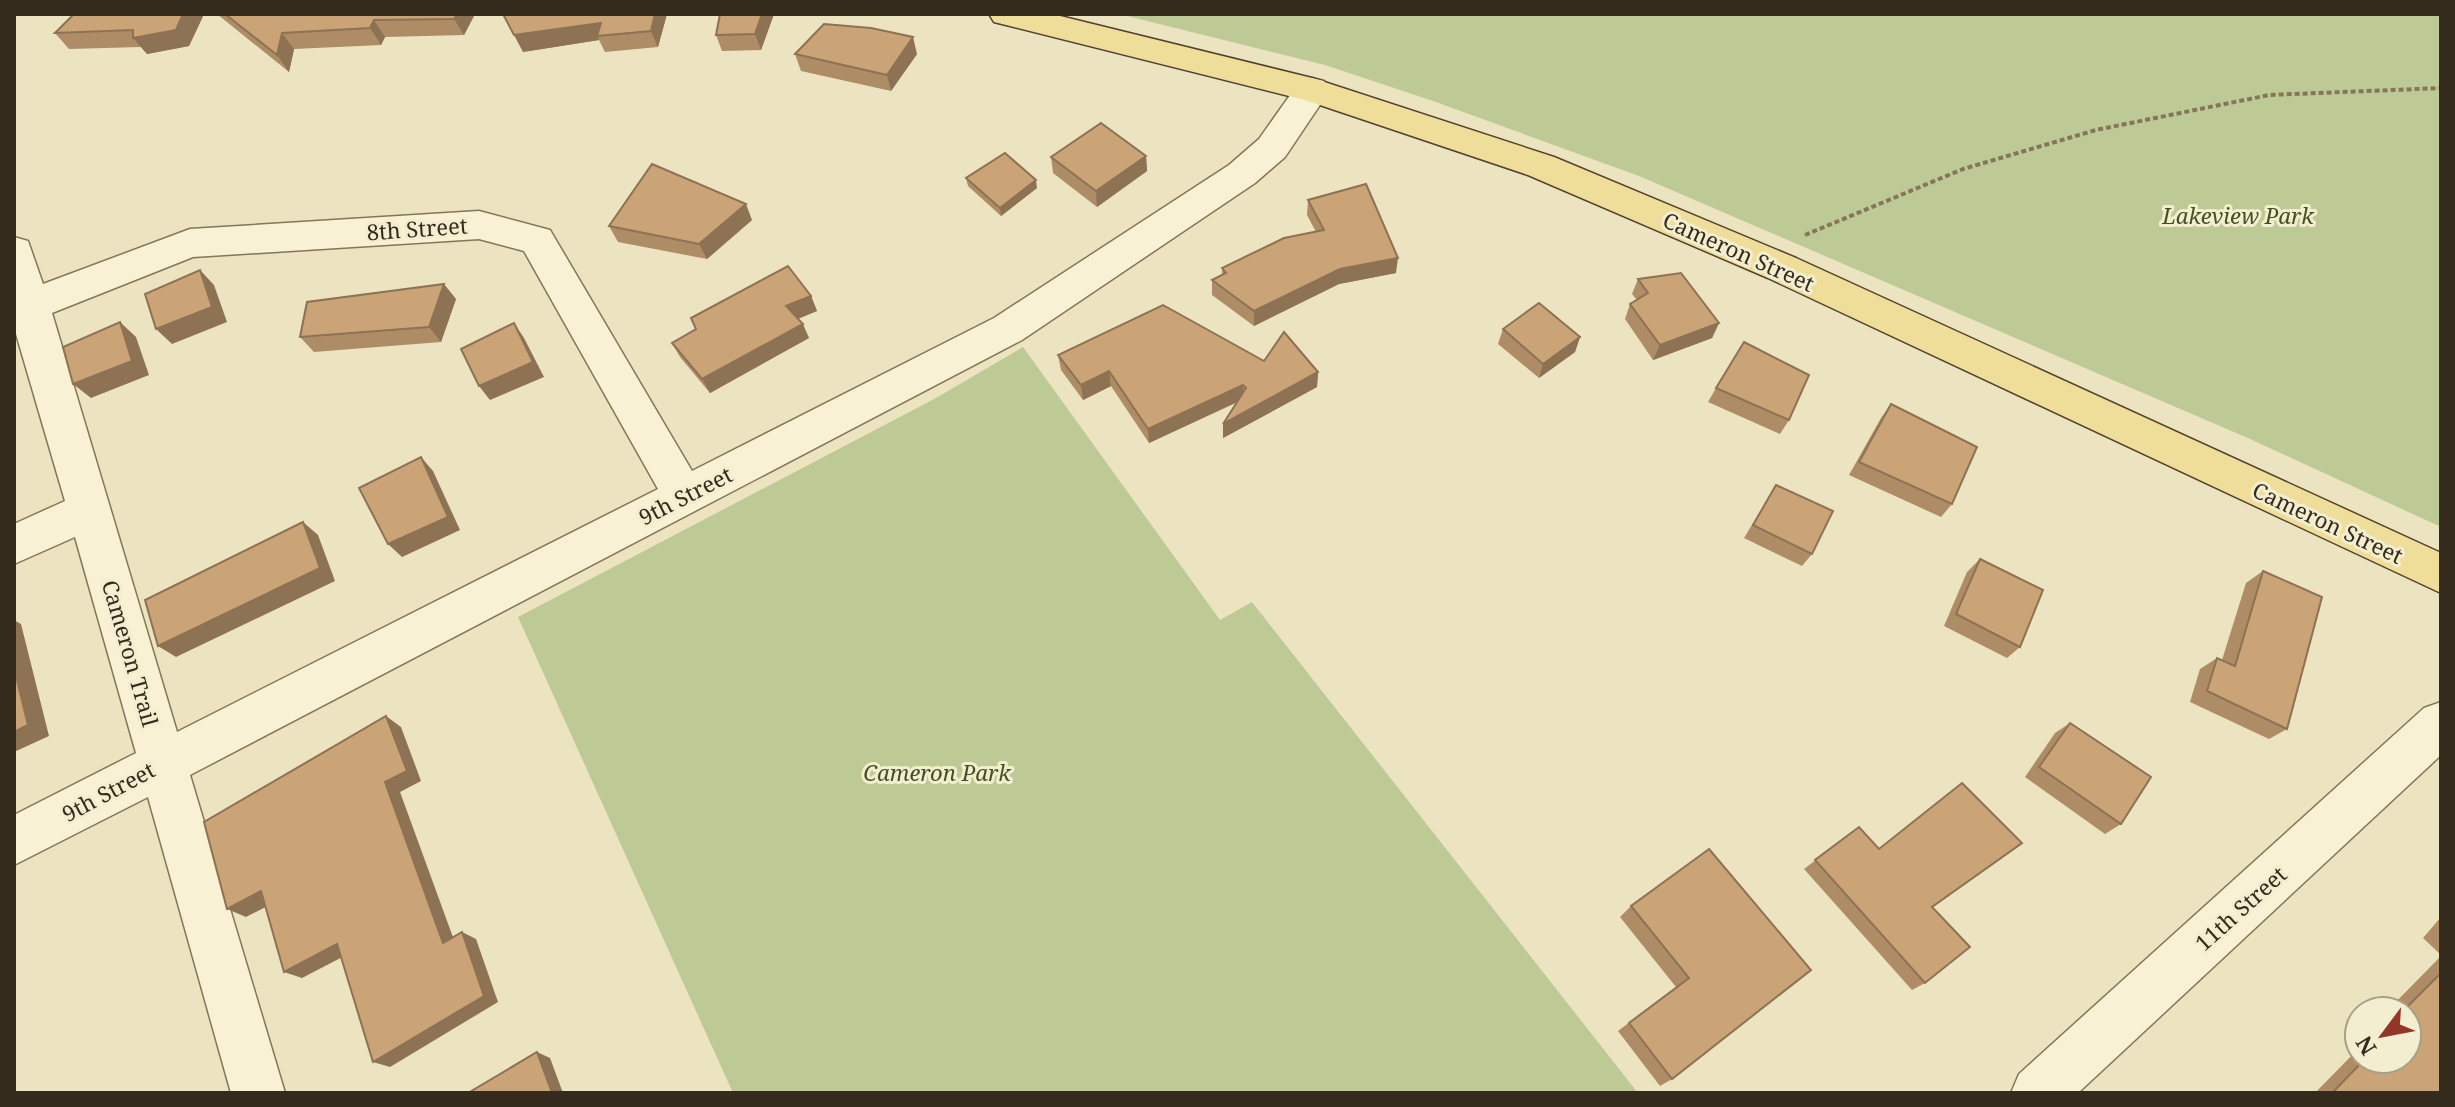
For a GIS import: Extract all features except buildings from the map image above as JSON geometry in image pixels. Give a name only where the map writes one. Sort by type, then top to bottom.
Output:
[{"type":"main road","name":"Cameron Street","points":[[1006,14],[1312,90],[1541,166],[1782,268],[2441,574]]},
{"type":"street","name":"9th Street","points":[[14,841],[1008,329],[1242,174],[1272,148],[1312,90]]},
{"type":"street","name":"8th Street","points":[[22,308],[190,243],[479,225],[537,240],[684,496]]},
{"type":"street","name":"Cameron Trail","points":[[14,251],[22,308],[90,509],[258,1093]]},
{"type":"street","points":[[14,545],[90,509]]},
{"type":"street","name":"11th Street","points":[[2038,1093],[2441,724]]},
{"type":"path","points":[[1782,268],[1805,234],[1963,169],[2096,130],[2269,95],[2441,88]]},
{"type":"green space","name":"Lakeview Park","points":[[1119,14],[2441,14],[2441,527],[2250,439],[1639,176],[1325,65]]},
{"type":"green space","name":"Cameron Park","points":[[1023,347],[1220,620],[1252,602],[1638,1093],[733,1093],[518,617],[936,398]]}]
